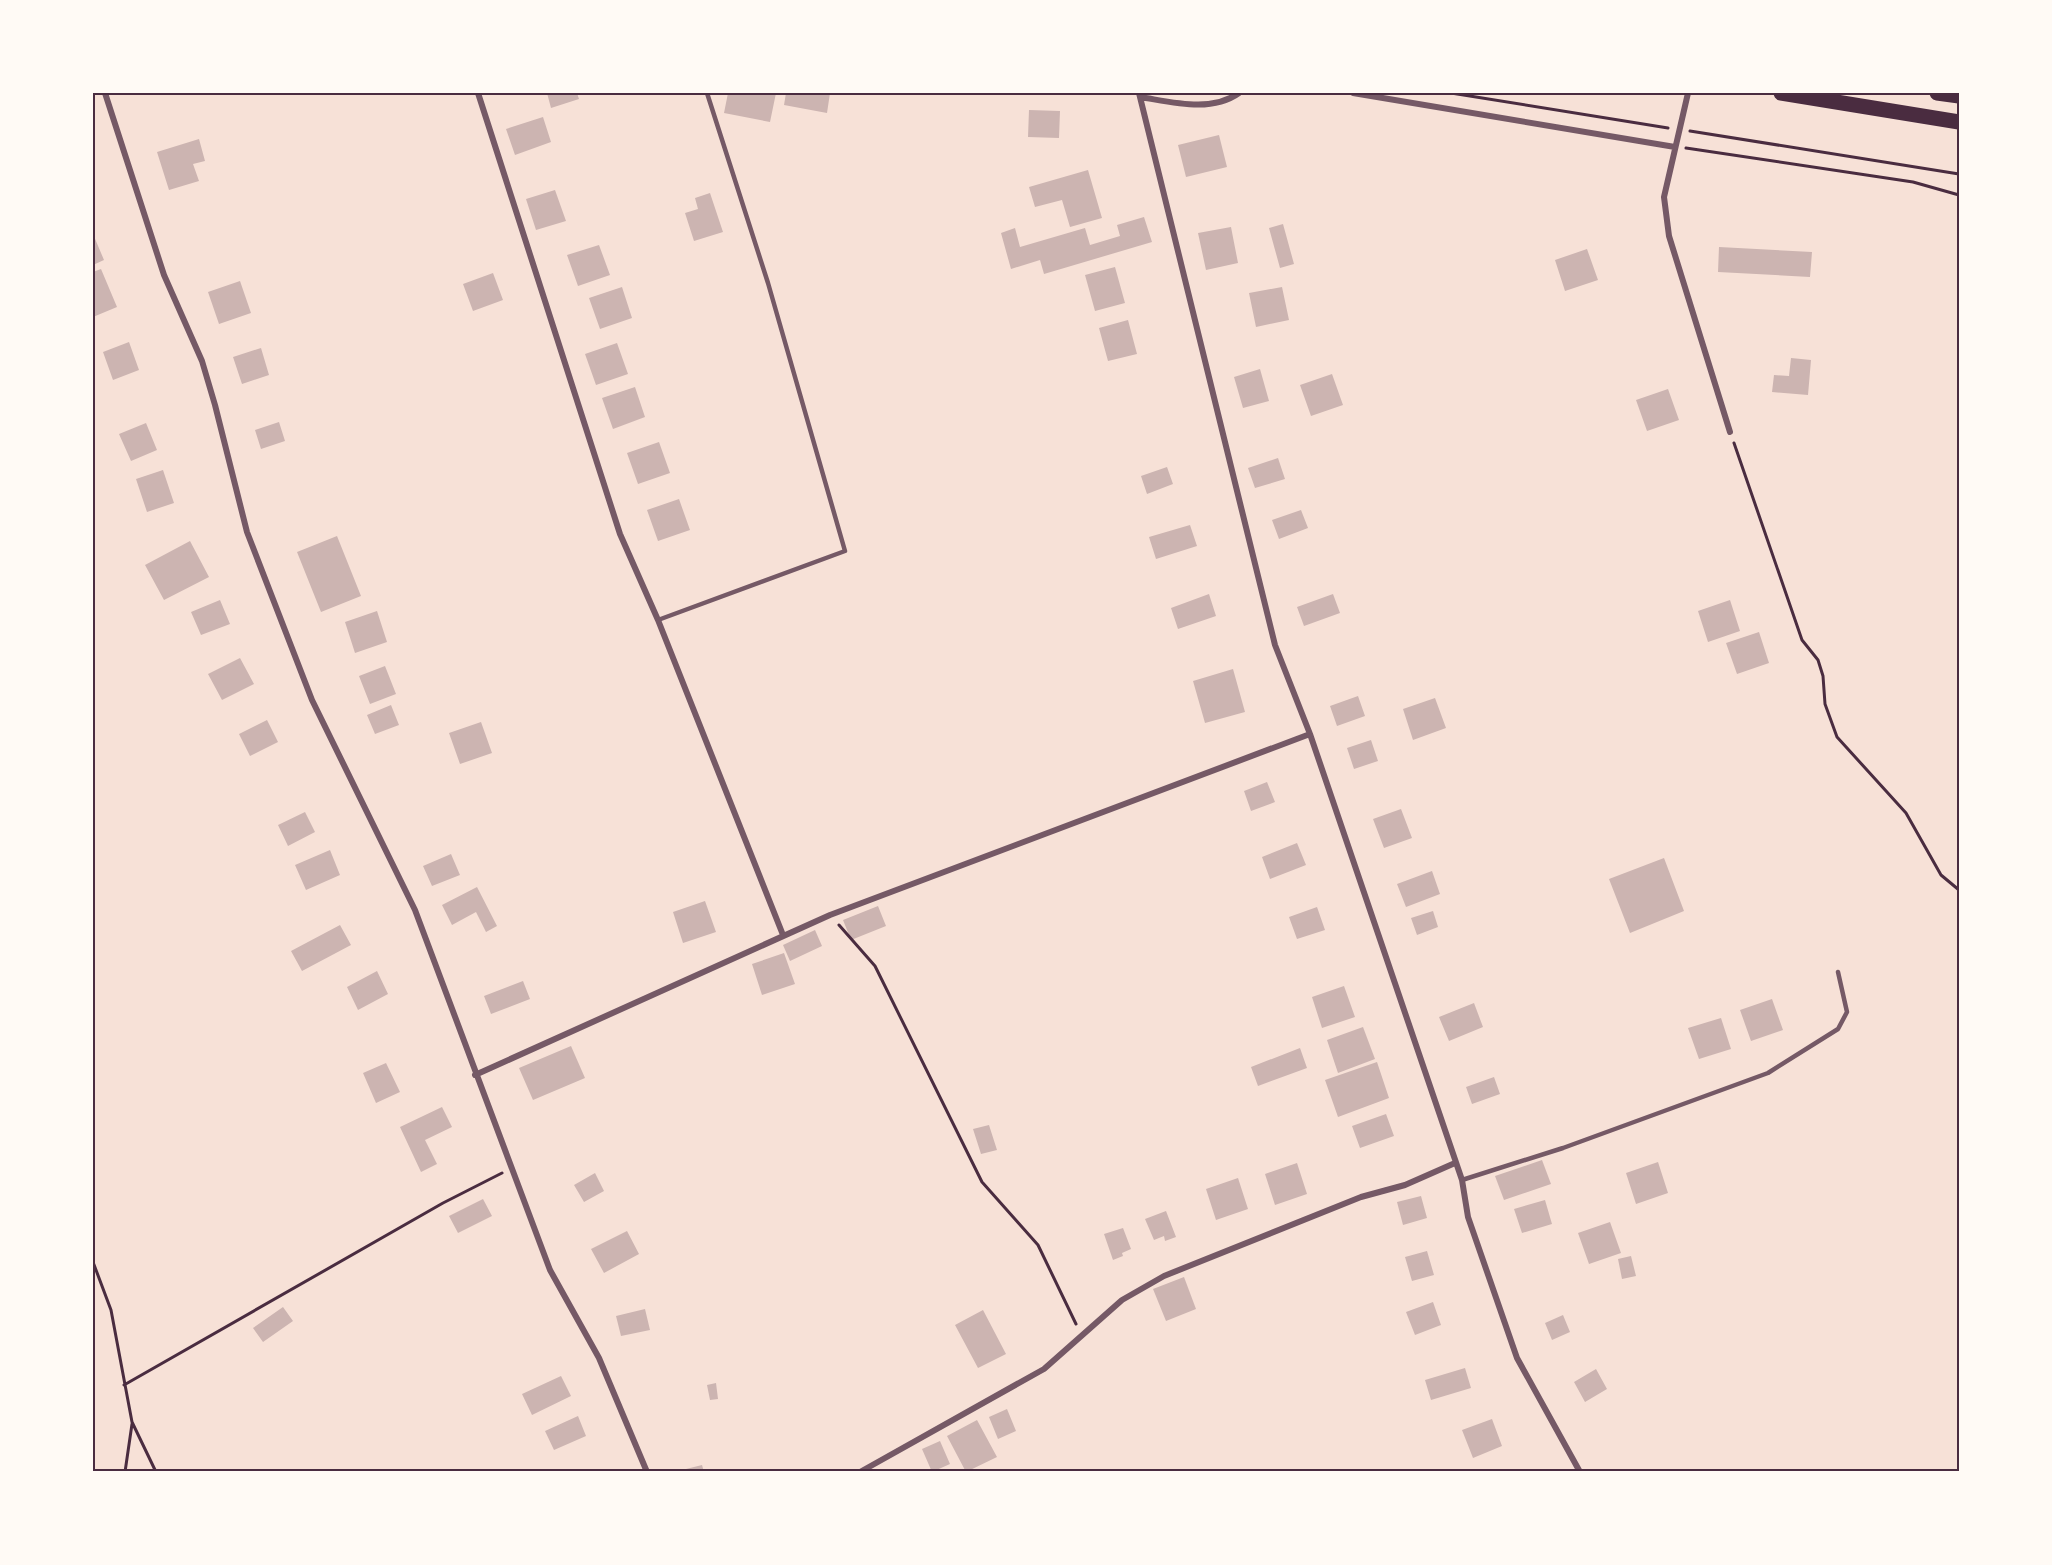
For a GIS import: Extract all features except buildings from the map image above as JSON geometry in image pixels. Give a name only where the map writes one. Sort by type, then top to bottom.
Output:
[{"type":"main road","points":[[1781,93],[1959,122]]},
{"type":"main road","points":[[1937,93],[1959,96]]},
{"type":"street","points":[[105,93],[164,275],[202,361],[216,405],[246,532],[312,700],[415,910],[550,1270],[599,1358],[647,1472]]},
{"type":"street","points":[[478,93],[620,534],[658,620],[783,935]]},
{"type":"street","points":[[1239,93],[1229,100],[1195,105],[1140,95],[1275,645],[1310,734],[1462,1180],[1468,1217],[1517,1358],[1580,1472]]},
{"type":"street","points":[[1353,93],[1675,147]]},
{"type":"street","points":[[1688,93],[1664,197],[1669,236],[1730,432]]},
{"type":"street","points":[[475,1075],[830,915],[1310,734]]},
{"type":"street","points":[[860,1472],[1044,1369],[1122,1300],[1164,1276],[1360,1197],[1405,1185],[1455,1163]]},
{"type":"lane","points":[[658,620],[844,551],[768,283],[707,93]]},
{"type":"lane","points":[[1462,1180],[1563,1148],[1768,1073],[1839,1029],[1847,1012],[1838,972]]},
{"type":"path","points":[[1451,93],[1676,129]]},
{"type":"path","points":[[1687,131],[1959,174]]},
{"type":"path","points":[[1675,147],[1913,182],[1959,195]]},
{"type":"path","points":[[1730,432],[1802,640],[1818,660],[1823,676],[1825,704],[1837,737],[1906,813],[1941,875],[1959,890]]},
{"type":"path","points":[[830,915],[875,966],[982,1182],[1038,1245],[1082,1335]]},
{"type":"path","points":[[124,1385],[443,1203],[511,1168]]},
{"type":"path","points":[[93,1262],[111,1310],[132,1422],[156,1472]]},
{"type":"path","points":[[125,1472],[132,1422]]}]
